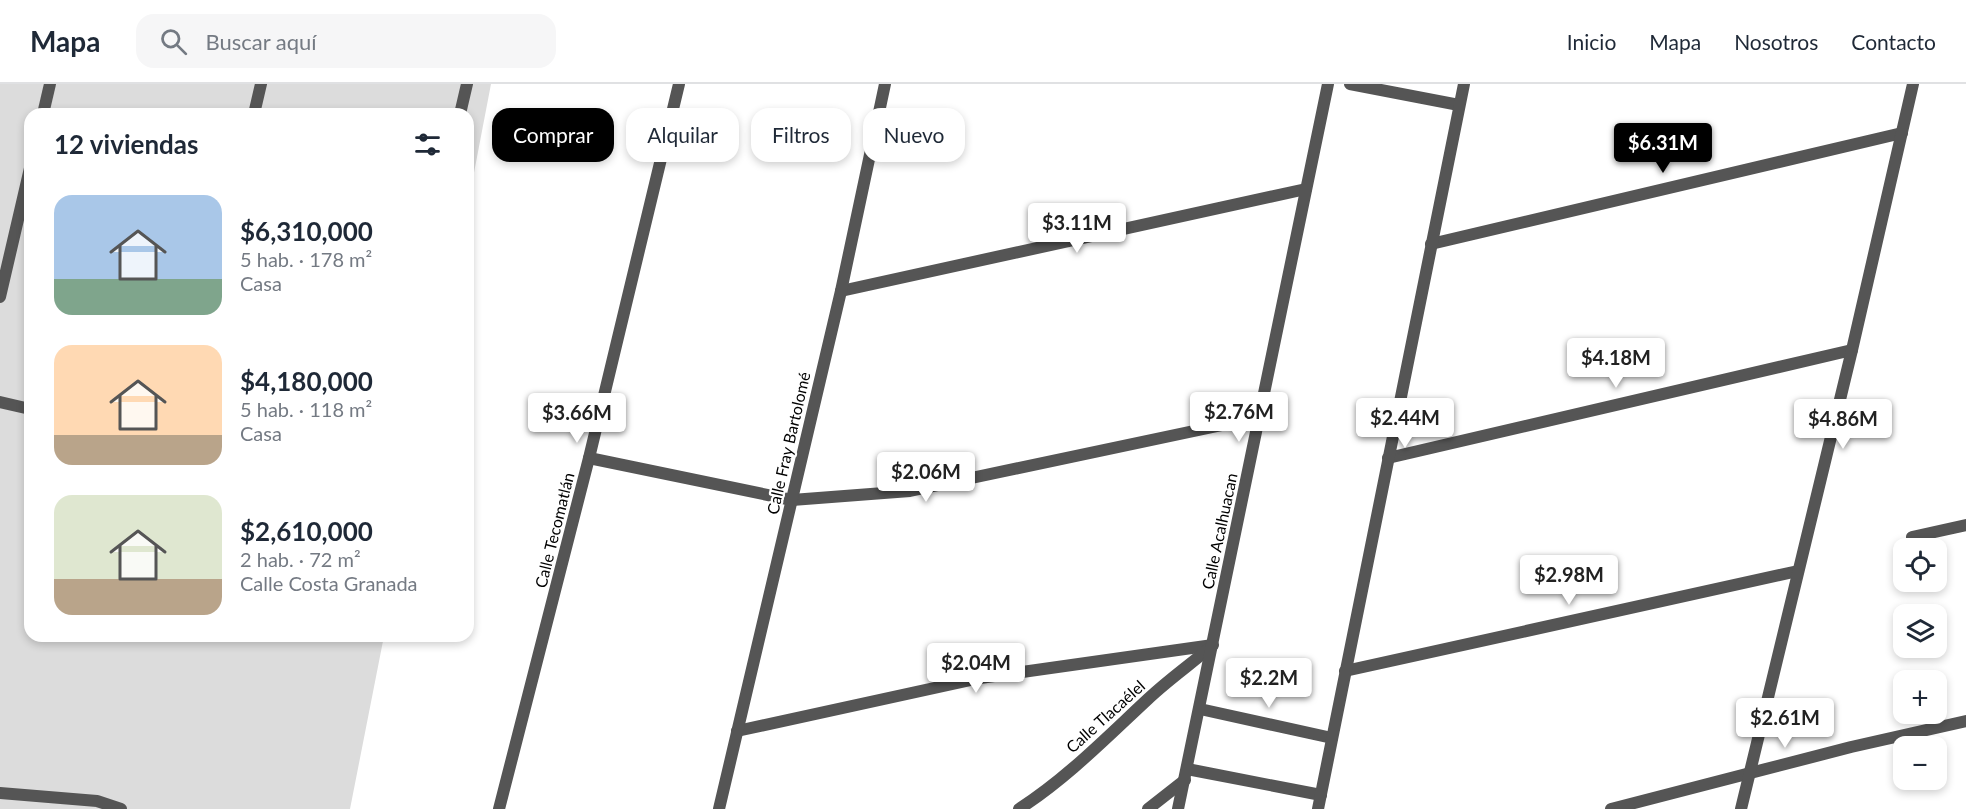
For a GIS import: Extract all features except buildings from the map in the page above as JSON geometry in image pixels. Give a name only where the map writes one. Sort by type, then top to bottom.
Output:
[{"type":"street","points":[[44,108],[50,84]]},
{"type":"street","points":[[255,108],[261,84]]},
{"type":"street","points":[[461,108],[467,84]]},
{"type":"street","name":"Calle Tecomatlán","points":[[499,809],[589,458],[679,84]]},
{"type":"street","name":"Calle Fray Bartolomé","points":[[719,809],[841,291],[885,84]]},
{"type":"street","name":"Calle Acalhuacan","points":[[1178,809],[1328,84]]},
{"type":"street","points":[[1350,84],[1459,105]]},
{"type":"street","points":[[1318,809],[1464,84]]},
{"type":"street","points":[[1741,809],[1852,350],[1913,84]]},
{"type":"street","points":[[1431,244],[1902,133]]},
{"type":"street","points":[[841,291],[1306,189]]},
{"type":"street","points":[[0,297],[24,194]]},
{"type":"street","points":[[1388,458],[1852,350]]},
{"type":"street","points":[[0,402],[24,408]]},
{"type":"street","points":[[589,458],[792,500],[910,491],[1260,417]]},
{"type":"street","points":[[1912,537],[1966,525]]},
{"type":"street","points":[[1346,670],[1798,571]]},
{"type":"street","points":[[737,730],[980,678],[1213,645]]},
{"type":"street","name":"Calle Tlacaélel","points":[[1019,809],[1083,759],[1151,696],[1213,645]]},
{"type":"street","points":[[1200,709],[1332,738]]},
{"type":"street","points":[[1611,809],[1851,747],[1966,721]]},
{"type":"street","points":[[1148,809],[1186,775],[1321,795]]},
{"type":"street","points":[[0,793],[121,809]]},
{"type":"shaded area","points":[[0,84],[491,84],[474,173],[474,108],[24,108],[24,642],[383,642],[350,809],[0,809]]}]
